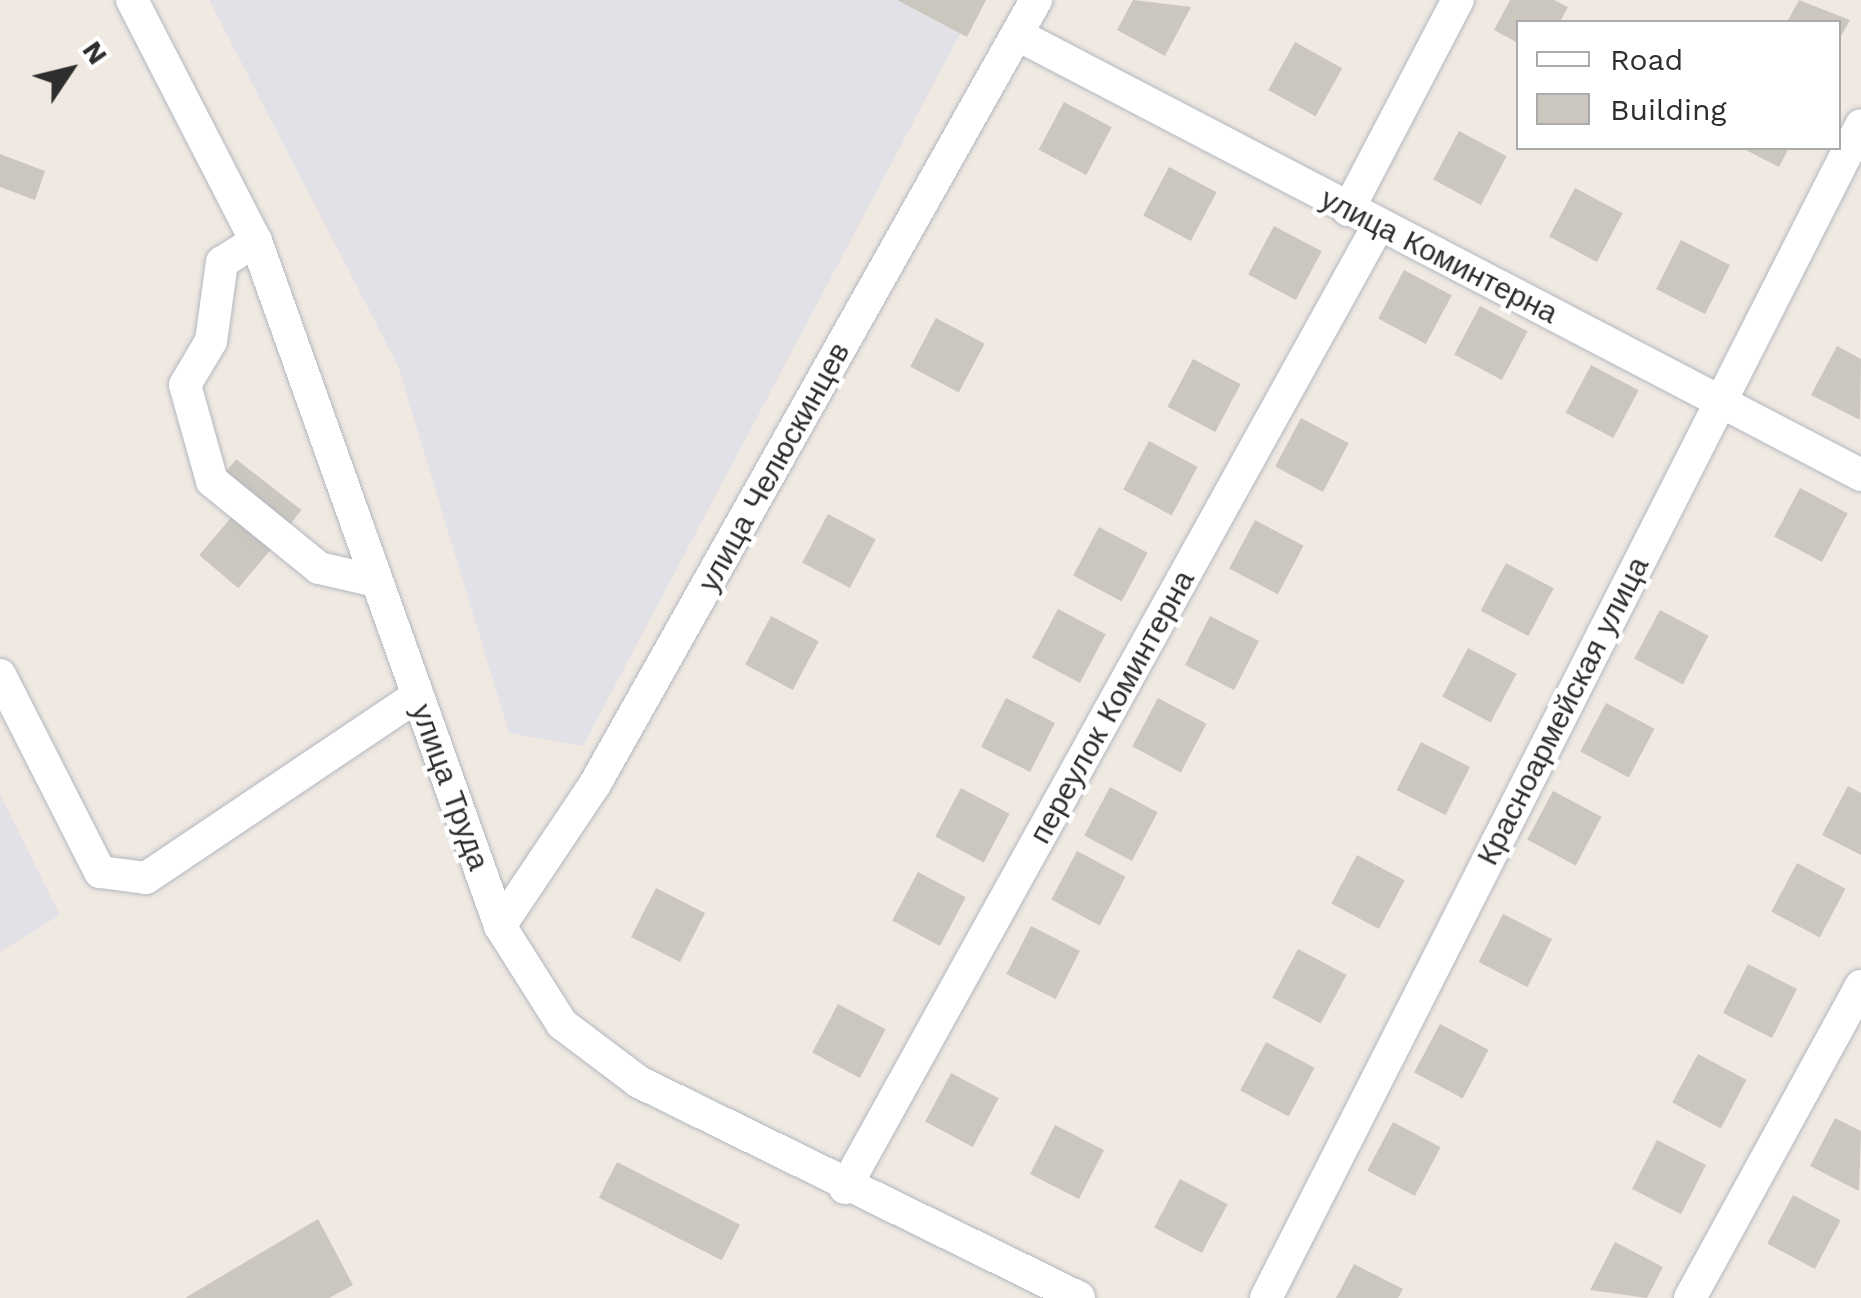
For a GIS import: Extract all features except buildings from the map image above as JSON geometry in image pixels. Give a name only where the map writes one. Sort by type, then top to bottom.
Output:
[{"type":"street","name":"улица Труда","points":[[132,0],[256,241],[500,926],[562,1024],[639,1082],[1034,1289],[1079,1298]]},
{"type":"street","name":"улица Челюскинцев","points":[[500,926],[595,784],[1036,0]]},
{"type":"street","points":[[1348,210],[1458,0]]},
{"type":"street","name":"улица Коминтерна","points":[[1018,34],[1378,226],[1861,475]]},
{"type":"street","name":"Красноармейская улица","points":[[1266,1298],[1861,125]]},
{"type":"street","name":"переулок Коминтерна","points":[[846,1188],[1378,226]]},
{"type":"street","points":[[256,241],[222,262],[211,341],[185,385],[212,481],[319,568],[376,581]]},
{"type":"street","points":[[0,676],[100,872],[146,878],[417,696]]},
{"type":"street","points":[[1690,1298],[1861,986]]},
{"type":"shaded area","points":[[209,0],[978,0],[583,746],[509,733],[398,366]]},
{"type":"shaded area","points":[[0,794],[60,915],[0,952]]}]
